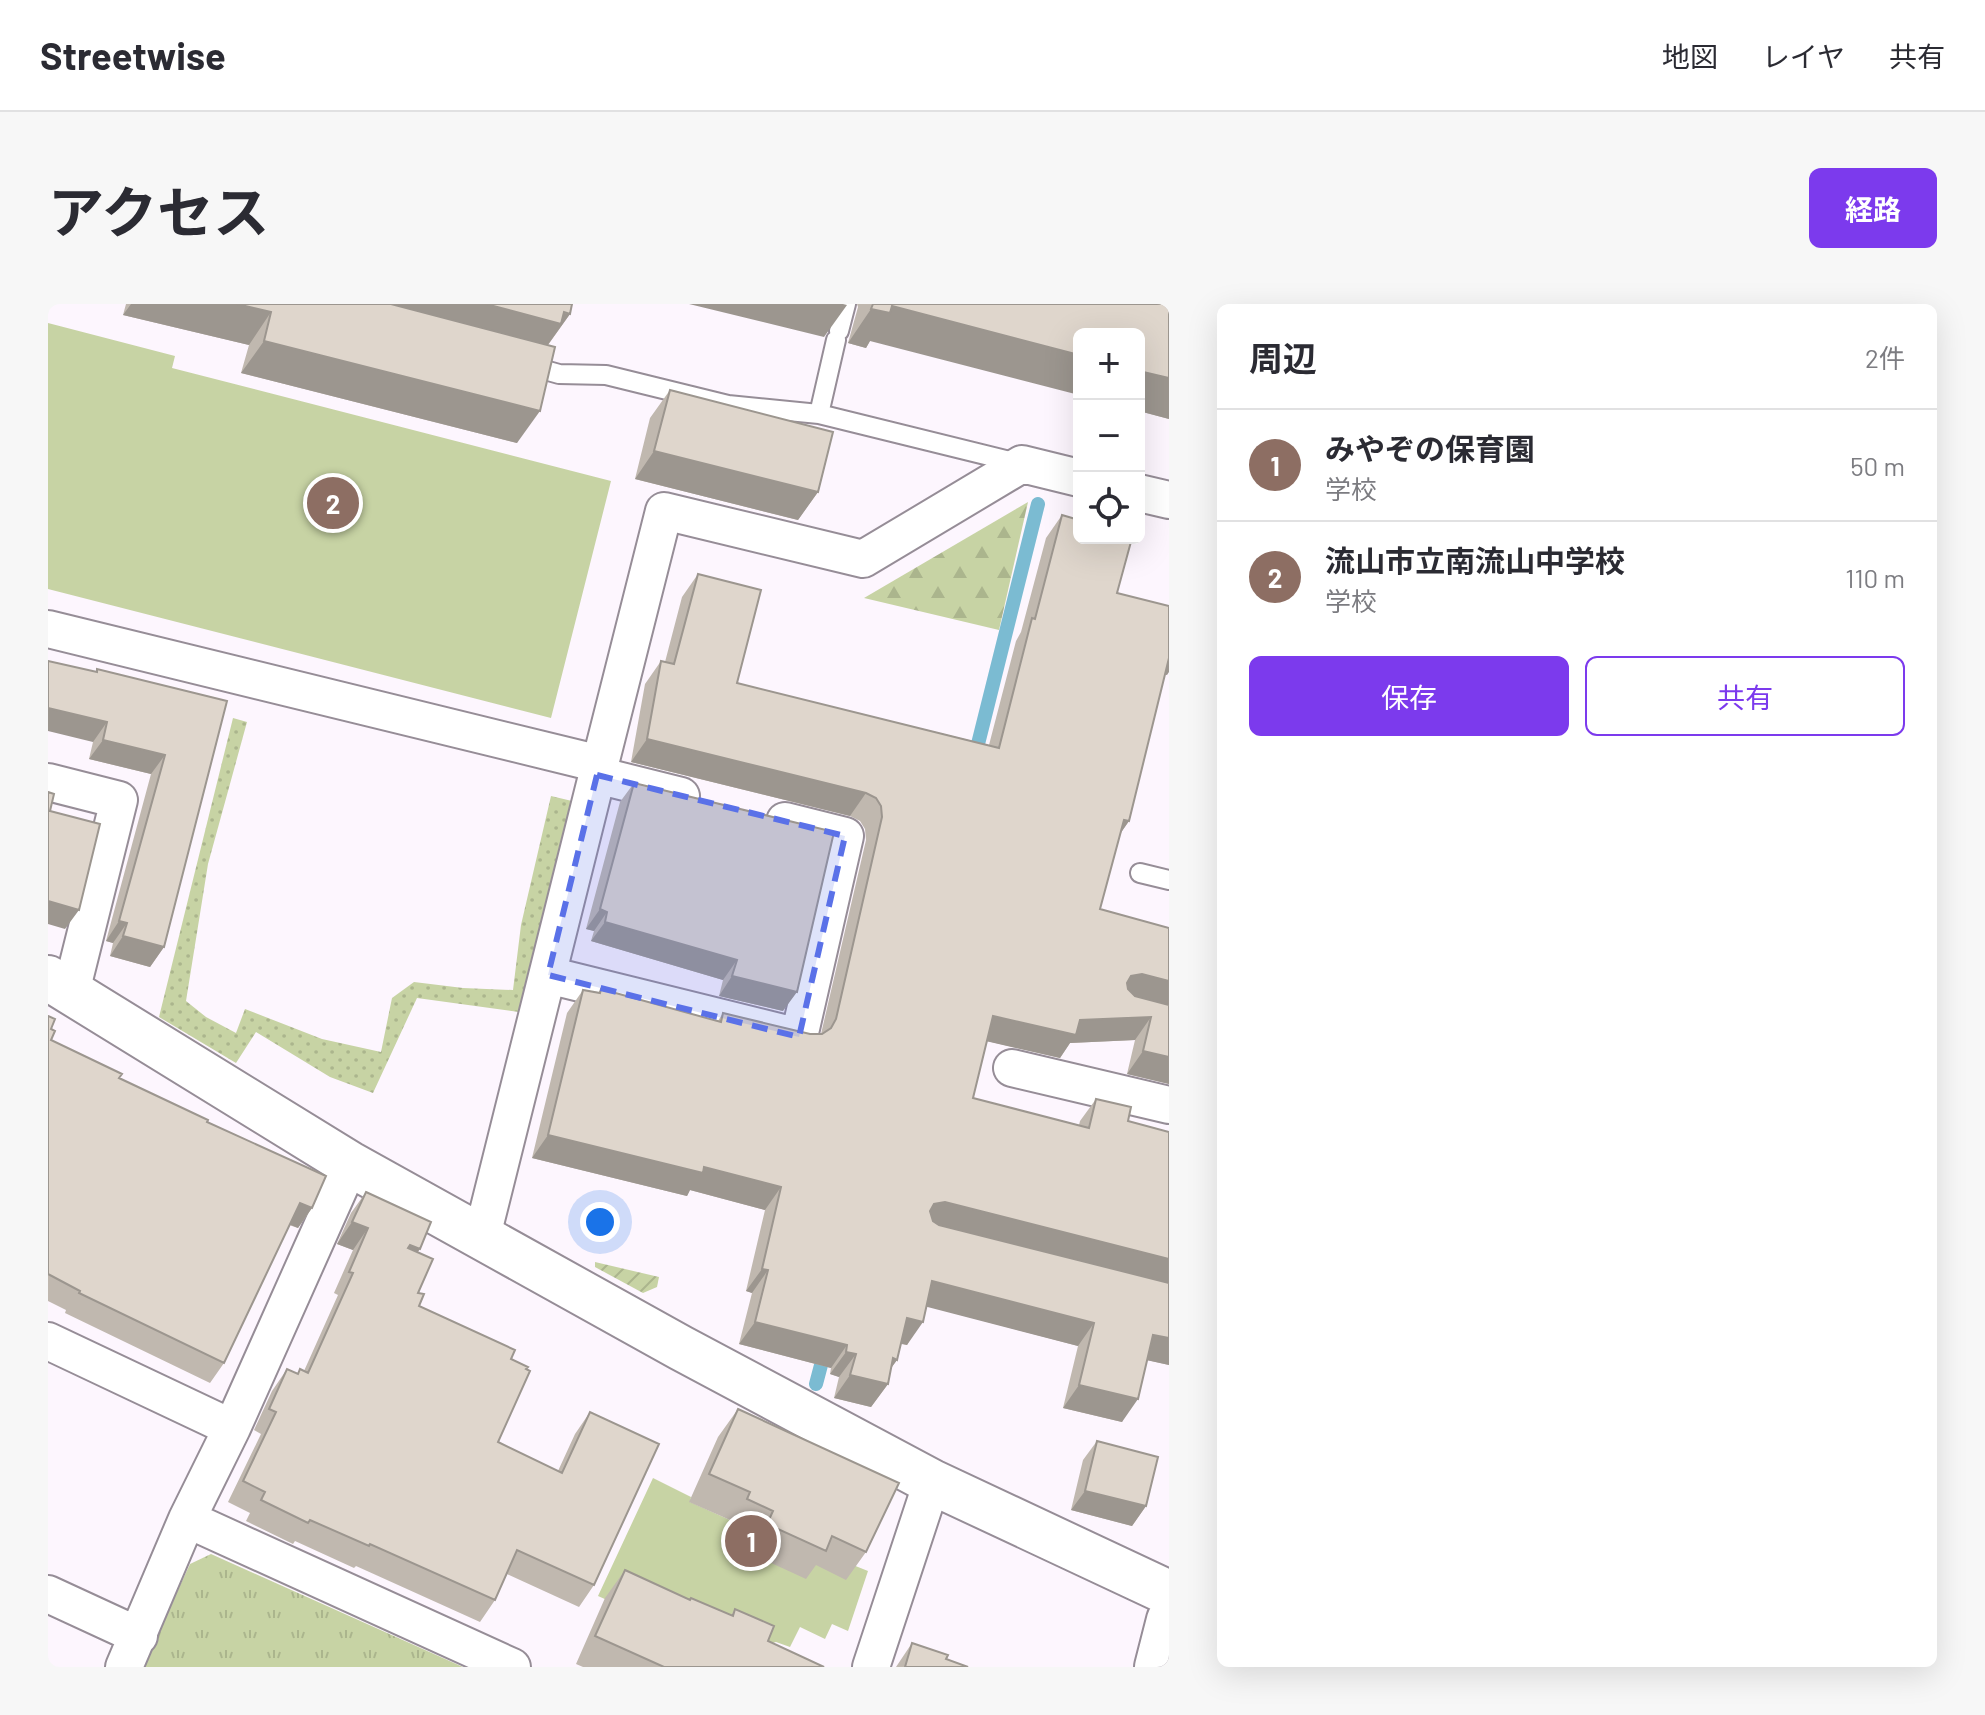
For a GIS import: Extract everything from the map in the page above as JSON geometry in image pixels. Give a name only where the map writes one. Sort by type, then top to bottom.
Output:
[{"type":"street","points":[[482,1236],[664,511],[863,559],[1022,464],[1073,477]]},
{"type":"street","points":[[1145,494],[1169,500]]},
{"type":"street","points":[[48,629],[598,770],[705,802]]},
{"type":"street","points":[[48,782],[119,800],[60,985],[350,1164],[692,1354],[932,1482],[1169,1593]]},
{"type":"street","points":[[548,975],[799,1037],[845,836],[752,813]]},
{"type":"street","points":[[1012,1068],[1169,1105]]},
{"type":"street","points":[[48,1594],[132,1651],[187,1519],[232,1428],[350,1164]]},
{"type":"street","points":[[48,1341],[232,1428]]},
{"type":"street","points":[[871,1667],[932,1482]]},
{"type":"street","points":[[187,1519],[512,1667]]},
{"type":"street","points":[[1157,1667],[1169,1620]]},
{"type":"lane","points":[[819,414],[846,304]]},
{"type":"lane","points":[[514,362],[559,374],[606,375],[728,405],[819,414],[1022,464]]},
{"type":"lane","points":[[1140,873],[1169,880]]},
{"type":"highlighted area","points":[[597,775],[845,836],[799,1037],[548,975]]},
{"type":"green space","points":[[48,323],[175,356],[172,368],[611,481],[551,718],[48,589]]},
{"type":"green space","points":[[1028,502],[999,630],[864,598]]},
{"type":"green space","points":[[233,718],[247,722],[208,864],[186,1001],[206,1017],[236,1033],[245,1009],[322,1039],[381,1052],[392,998],[414,982],[513,990],[521,925],[551,796],[572,801],[519,1012],[417,998],[373,1093],[330,1077],[256,1032],[236,1063],[159,1017]]},
{"type":"green space","points":[[595,1262],[659,1277],[657,1287],[643,1293],[595,1267]]},
{"type":"green space","points":[[653,1478],[691,1497],[690,1502],[730,1520],[728,1527],[753,1539],[748,1552],[853,1565],[868,1571],[848,1631],[832,1624],[825,1639],[800,1627],[790,1647],[776,1642],[746,1651],[634,1612],[598,1596]]},
{"type":"green space","points":[[211,1554],[463,1667],[142,1667],[190,1564]]},
{"type":"building","points":[[237,304],[391,304],[555,347],[540,411],[264,341],[271,312]]},
{"type":"building","points":[[486,304],[572,304],[570,314],[564,312],[561,324]]},
{"type":"building","points":[[873,304],[1169,304],[1169,378],[1145,372],[1145,328],[1073,328],[1073,353],[892,306],[890,313],[871,309]]},
{"type":"building","points":[[670,390],[833,432],[818,492],[654,451]]},
{"type":"building","points":[[1062,515],[1073,518],[1073,544],[1130,544],[1117,593],[1169,606],[1169,658],[1129,821],[1124,820],[1100,909],[1169,928],[1169,981],[1142,974],[1131,976],[1127,983],[1135,996],[1169,1005],[1169,1057],[1143,1051],[1151,1017],[1080,1020],[1076,1035],[993,1016],[973,1098],[1089,1128],[1096,1099],[1131,1107],[1128,1121],[1169,1132],[1169,1259],[945,1202],[934,1204],[930,1211],[933,1221],[939,1225],[1169,1283],[1169,1338],[1153,1335],[1138,1399],[1079,1385],[1094,1323],[932,1281],[923,1322],[907,1318],[888,1384],[850,1375],[856,1354],[846,1352],[847,1345],[755,1322],[768,1270],[762,1269],[781,1187],[704,1167],[703,1173],[548,1135],[583,990],[600,993],[601,989],[721,1022],[723,1013],[810,1034],[822,1034],[831,1028],[836,1019],[882,817],[881,806],[876,798],[866,793],[647,739],[661,661],[674,664],[698,574],[761,590],[737,683],[999,748],[1032,618],[1035,619]]},
{"type":"building","points":[[48,661],[97,672],[97,669],[227,701],[164,947],[123,936],[127,923],[119,921],[165,755],[103,740],[107,722],[48,708]]},
{"type":"building","points":[[634,783],[834,832],[797,992],[732,976],[737,960],[605,922],[607,912],[600,909]]},
{"type":"building","points":[[48,792],[54,794],[50,811],[100,824],[79,910],[48,901]]},
{"type":"building","points":[[48,1016],[55,1019],[51,1040],[122,1074],[119,1078],[207,1122],[326,1176],[312,1208],[300,1203],[224,1363],[79,1293],[48,1274]]},
{"type":"building","points":[[366,1192],[431,1222],[420,1249],[410,1245],[408,1248],[433,1259],[418,1293],[424,1294],[419,1306],[515,1350],[511,1359],[528,1367],[526,1369],[530,1371],[498,1442],[562,1473],[590,1412],[659,1444],[594,1585],[517,1550],[495,1600],[370,1544],[310,1520],[308,1523],[261,1500],[265,1492],[243,1481],[276,1412],[269,1409],[287,1369],[298,1374],[300,1369],[308,1373],[353,1273],[349,1272],[368,1228],[352,1222]]},
{"type":"building","points":[[738,1409],[899,1483],[866,1552],[832,1536],[826,1551],[767,1524],[773,1511],[747,1499],[750,1492],[709,1474]]},
{"type":"building","points":[[1097,1441],[1158,1457],[1146,1506],[1085,1491]]},
{"type":"building","points":[[625,1570],[690,1600],[733,1616],[735,1609],[774,1626],[768,1641],[824,1667],[664,1667],[595,1636]]},
{"type":"building","points":[[912,1643],[948,1655],[946,1659],[968,1667],[905,1667]]},
{"type":"waterway","points":[[974,760],[1038,504]]},
{"type":"waterway","points":[[816,1384],[825,1350]]},
{"type":"place","name":"流山市立南流山中学校","points":[[333,503]]},
{"type":"place","name":"みやぞの保育園","points":[[751,1541]]}]
